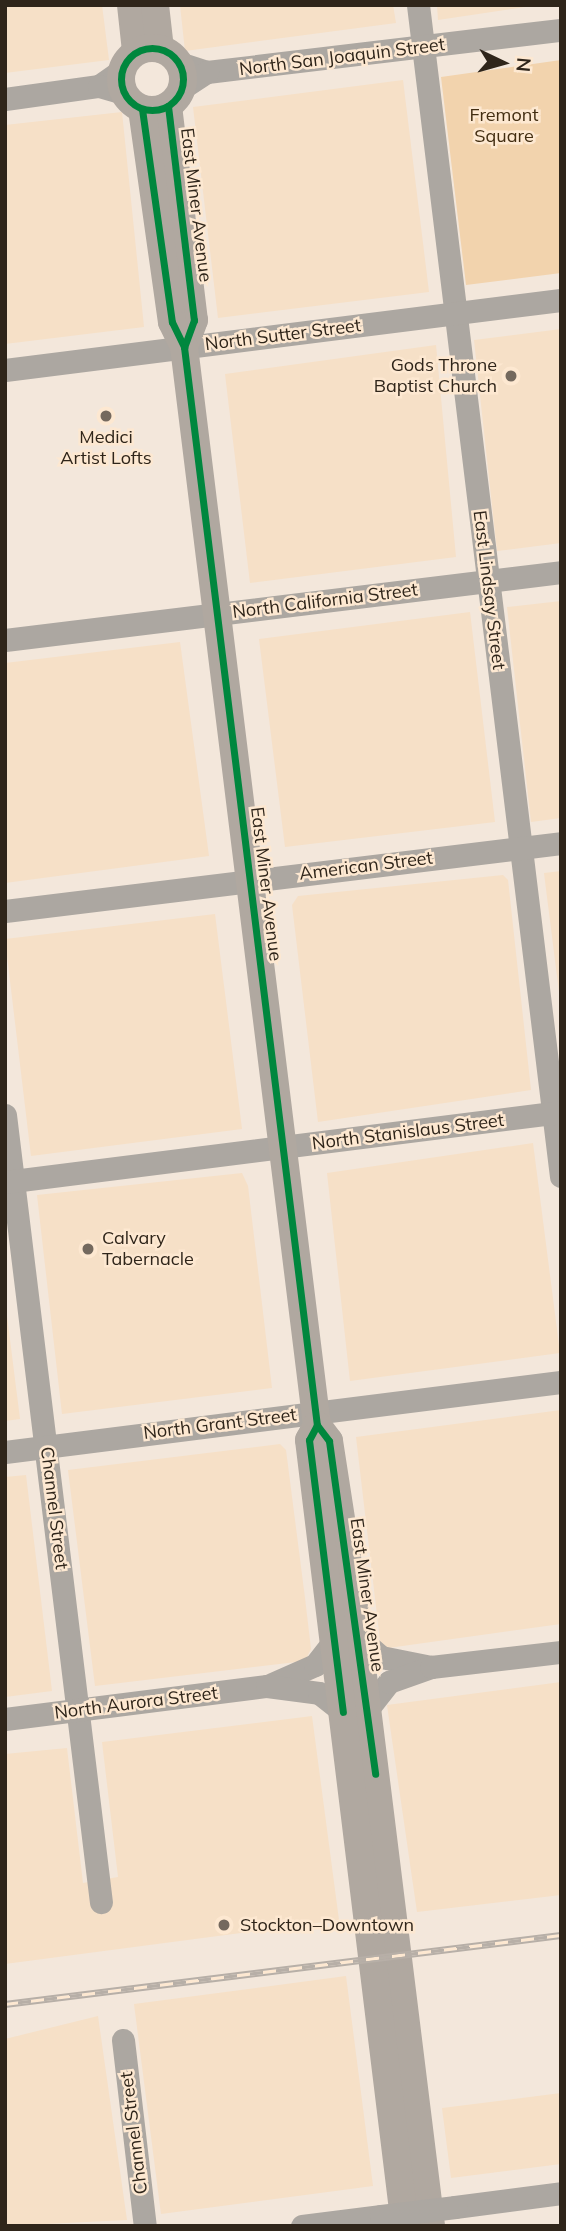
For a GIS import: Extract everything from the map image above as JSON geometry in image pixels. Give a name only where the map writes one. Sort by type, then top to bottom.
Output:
[{"type":"main road","name":"East Miner Avenue","points":[[131,5],[173,199],[185,231],[194,320],[184,347]]},
{"type":"main road","name":"East Miner Avenue","points":[[155,5],[146,80],[150,162],[172,322],[184,347],[316,1419],[329,1441],[355,1711],[393,2221]]},
{"type":"main road","points":[[150,162],[163,175],[173,199]]},
{"type":"main road","name":"East Miner Avenue","points":[[355,1711],[431,2226]]},
{"type":"street","name":"East Lindsay Street","points":[[418,5],[520,847],[557,1112],[561,1176]]},
{"type":"street","name":"North San Joaquin Street","points":[[5,99],[561,30]]},
{"type":"street","name":"North Sutter Street","points":[[5,370],[561,300]]},
{"type":"street","name":"North California Street","points":[[5,640],[561,572]]},
{"type":"street","name":"American Street","points":[[5,911],[561,843]]},
{"type":"street","name":"North Stanislaus Street","points":[[10,1181],[557,1112]]},
{"type":"street","name":"Channel Street","points":[[5,1115],[10,1181],[47,1446],[101,1902]]},
{"type":"street","name":"North Grant Street","points":[[5,1452],[316,1419],[561,1382]]},
{"type":"street","points":[[347,1638],[381,1657],[430,1667]]},
{"type":"street","name":"North Aurora Street","points":[[267,1686],[315,1665],[347,1638]]},
{"type":"street","points":[[355,1711],[389,1682],[430,1667],[561,1652]]},
{"type":"street","name":"North Aurora Street","points":[[5,1719],[267,1686],[318,1693],[355,1711]]},
{"type":"street","name":"Channel Street","points":[[124,2040],[145,2226]]},
{"type":"street","points":[[302,2226],[393,2221],[455,2207],[561,2193]]},
{"type":"shaded area","points":[[5,5],[102,5],[109,60],[5,73]]},
{"type":"shaded area","points":[[180,5],[393,5],[396,23],[185,51]]},
{"type":"shaded area","points":[[437,5],[539,5],[438,20]]},
{"type":"shaded area","points":[[403,80],[429,292],[218,318],[193,107]]},
{"type":"shaded area","points":[[122,112],[144,327],[5,344],[5,125]]},
{"type":"shaded area","points":[[561,329],[561,543],[497,551],[474,340]]},
{"type":"shaded area","points":[[436,345],[456,557],[250,583],[225,374]]},
{"type":"shaded area","points":[[561,601],[561,818],[531,822],[507,607]]},
{"type":"shaded area","points":[[470,612],[495,822],[285,847],[259,639]]},
{"type":"shaded area","points":[[180,642],[209,856],[5,883],[5,663]]},
{"type":"shaded area","points":[[561,871],[561,1008],[544,873]]},
{"type":"shaded area","points":[[503,875],[508,880],[531,1090],[318,1122],[292,905],[298,896]]},
{"type":"shaded area","points":[[215,914],[242,1129],[31,1156],[5,939]]},
{"type":"shaded area","points":[[533,1143],[560,1353],[350,1381],[327,1173]]},
{"type":"shaded area","points":[[242,1173],[248,1186],[272,1388],[62,1414],[37,1195]]},
{"type":"shaded area","points":[[5,1300],[20,1419],[5,1421]]},
{"type":"shaded area","points":[[561,1410],[561,1624],[381,1649],[356,1437]]},
{"type":"shaded area","points":[[280,1444],[286,1450],[311,1649],[305,1661],[95,1686],[68,1470]]},
{"type":"shaded area","points":[[26,1475],[52,1691],[5,1697],[5,1477]]},
{"type":"shaded area","points":[[561,1682],[561,1895],[417,1912],[387,1705]]},
{"type":"shaded area","points":[[312,1716],[339,1920],[5,1964],[5,1754],[67,1748],[83,1883],[118,1877],[102,1742]]},
{"type":"shaded area","points":[[346,1976],[373,2186],[161,2214],[134,2004]]},
{"type":"shaded area","points":[[98,2016],[127,2220],[5,2226],[5,2039]]},
{"type":"shaded area","points":[[561,2093],[561,2164],[451,2178],[442,2108]]},
{"type":"green space","name":"Fremont Square","points":[[561,60],[561,273],[466,285],[441,77]]},
{"type":"railway","points":[[5,2004],[561,1935]]},
{"type":"cycle path","points":[[146,48],[158,48],[174,57],[181,67],[183,79],[181,91],[174,101],[158,110],[146,110],[135,105],[126,96],[121,85],[121,73],[126,62],[135,53],[146,48]]},
{"type":"cycle path","points":[[168,106],[194,320],[184,347]]},
{"type":"cycle path","points":[[142,109],[172,322],[184,347],[317,1425],[329,1441],[375,1774]]},
{"type":"cycle path","points":[[317,1425],[309,1440],[343,1712]]},
{"type":"place","name":"Gods Throne Baptist Church","points":[[511,376]]},
{"type":"place","name":"Medici Artist Lofts","points":[[106,416]]},
{"type":"place","name":"Calvary Tabernacle","points":[[88,1249]]},
{"type":"place","name":"Stockton–Downtown","points":[[224,1925]]}]
